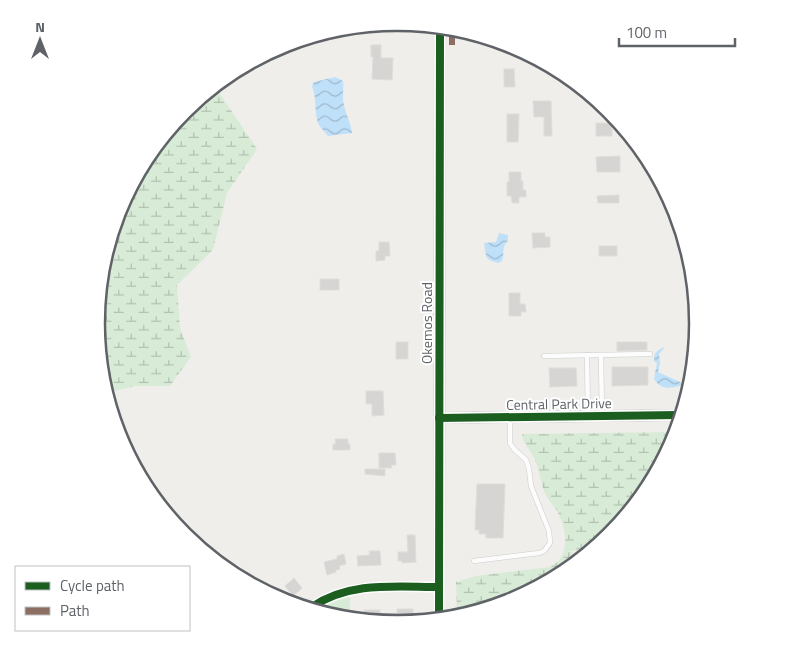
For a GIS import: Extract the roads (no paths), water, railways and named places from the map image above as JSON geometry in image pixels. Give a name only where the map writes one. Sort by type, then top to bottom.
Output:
[{"type":"street","name":"Okemos Road","points":[[439,611],[440,35]]},
{"type":"street","name":"Central Park Drive","points":[[439,418],[674,415]]},
{"type":"street","points":[[317,604],[331,596],[358,588],[384,586],[439,587]]},
{"type":"lane","points":[[544,356],[650,354]]},
{"type":"lane","points":[[587,355],[588,416]]},
{"type":"lane","points":[[601,355],[602,416]]},
{"type":"lane","points":[[474,561],[540,553],[550,543],[549,531],[531,486],[526,460],[510,443],[510,417]]},
{"type":"water","points":[[335,77],[343,81],[343,102],[352,133],[328,136],[318,123],[312,86],[314,82]]},
{"type":"water","points":[[499,233],[508,235],[508,241],[504,247],[502,261],[498,263],[489,260],[486,256],[484,243],[496,242]]},
{"type":"water","points":[[665,347],[659,354],[658,372],[680,382],[682,385],[666,388],[654,379],[657,363],[654,361],[655,353]]}]
